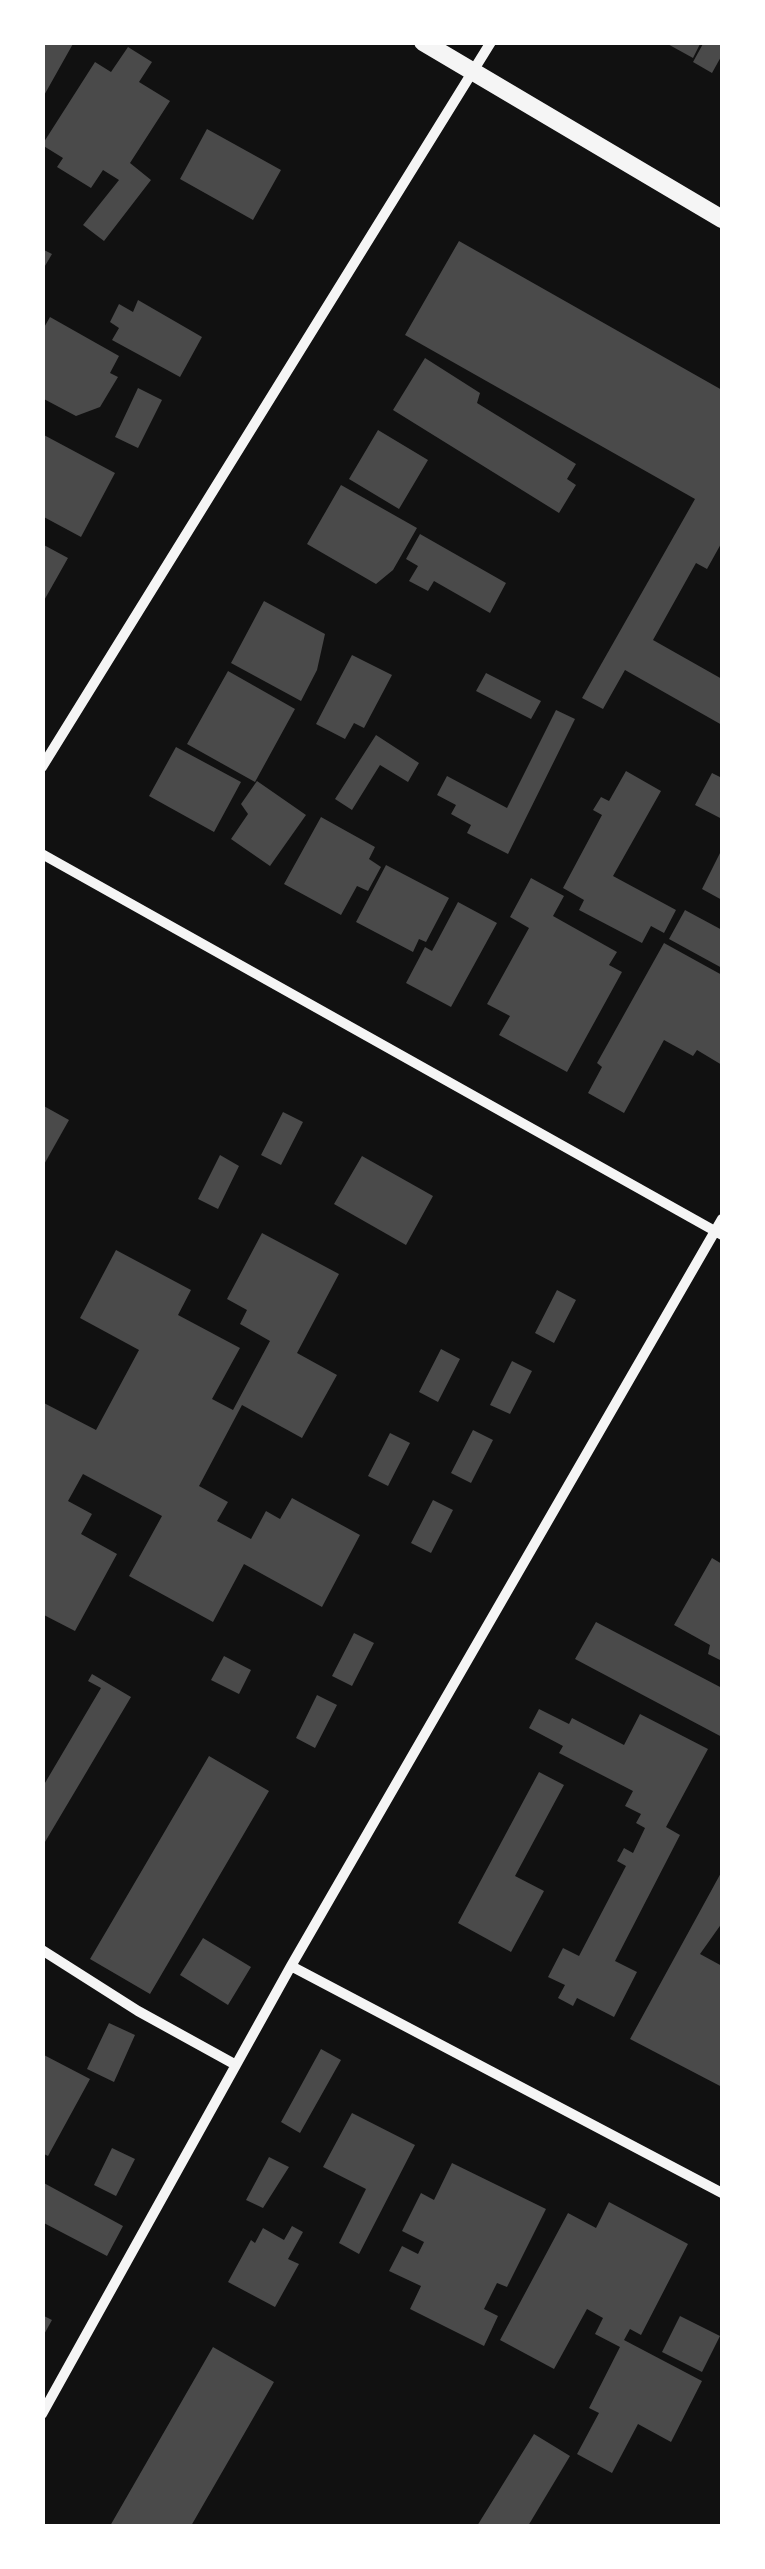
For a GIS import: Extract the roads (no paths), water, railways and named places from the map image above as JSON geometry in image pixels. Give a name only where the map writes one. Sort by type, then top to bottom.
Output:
[{"type":"street","points":[[423,42],[722,219]]},
{"type":"street","points":[[42,768],[491,42]]},
{"type":"street","points":[[42,854],[719,1233]]},
{"type":"street","points":[[42,2414],[291,1966],[719,1233],[722,1219]]},
{"type":"street","points":[[42,1950],[138,2011],[236,2065]]},
{"type":"street","points":[[291,1966],[722,2192]]}]
